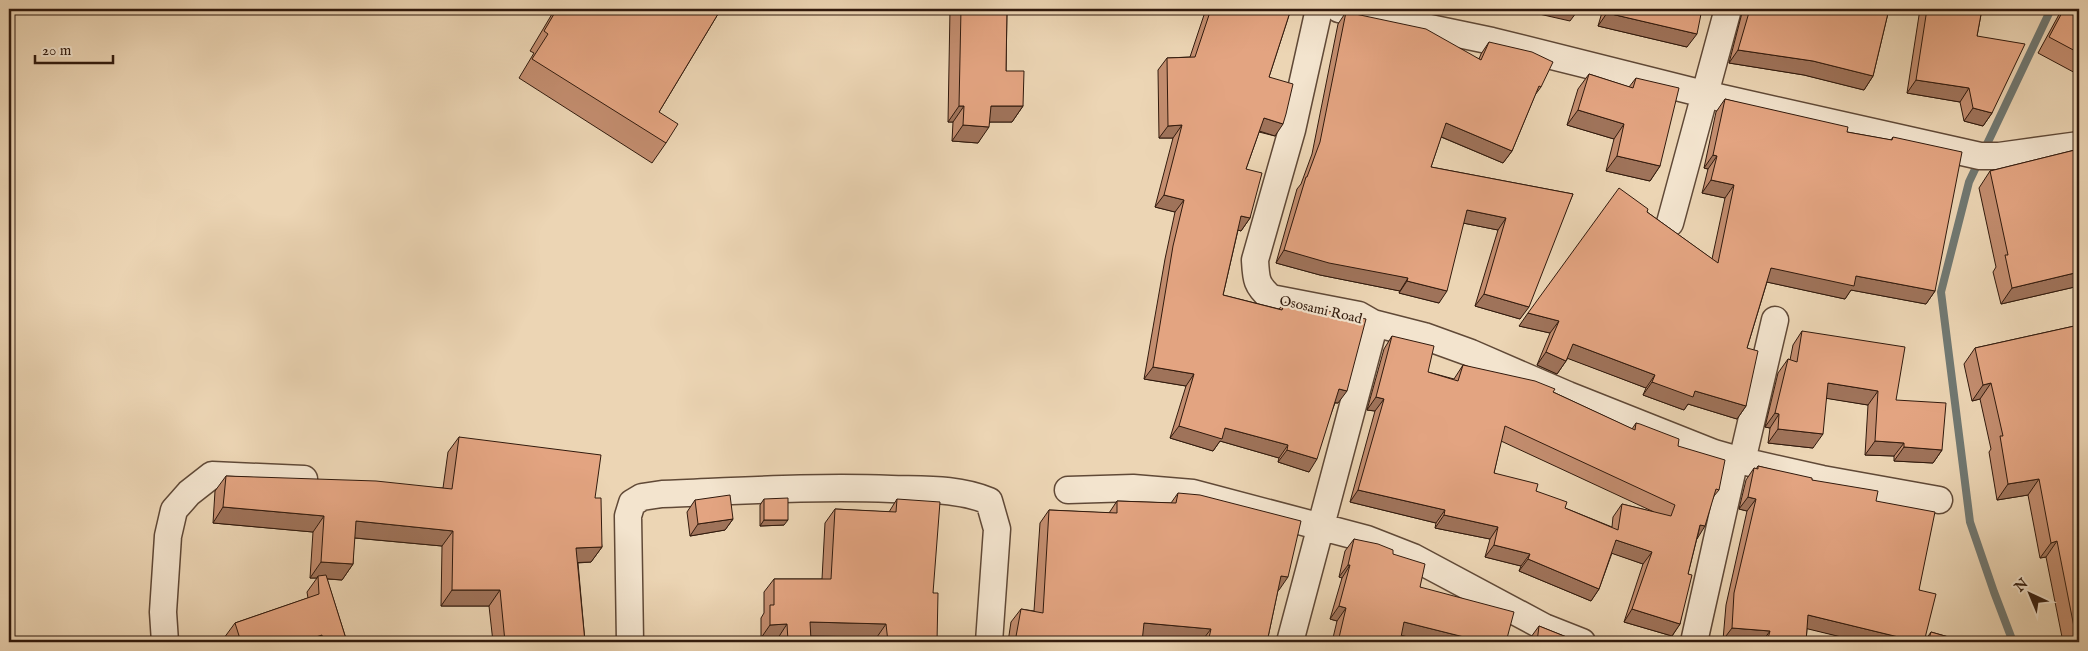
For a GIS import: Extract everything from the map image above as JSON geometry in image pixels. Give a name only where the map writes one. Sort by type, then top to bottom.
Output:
[{"type":"street","name":"Ososami Road","points":[[1290,642],[1372,338],[1373,323],[1359,315],[1271,298],[1260,289],[1256,278],[1255,260],[1292,130],[1319,9]]},
{"type":"street","points":[[1339,9],[1492,41],[1704,94],[1980,156],[1999,156],[2079,144]]},
{"type":"street","points":[[1670,224],[1728,9]]},
{"type":"street","points":[[1694,642],[1775,320]]},
{"type":"street","points":[[1373,323],[1424,336],[1471,353],[1568,395],[1714,453],[1822,479],[1939,500]]},
{"type":"street","points":[[165,642],[163,612],[168,536],[174,510],[189,493],[212,475],[327,480]]},
{"type":"street","points":[[630,642],[628,516],[632,503],[642,497],[662,494],[838,487],[950,491],[970,493],[989,502],[997,529],[989,642]]},
{"type":"street","points":[[1068,490],[1133,488],[1193,493],[1321,526],[1413,557],[1544,627],[1582,642]]},
{"type":"building","points":[[557,9],[721,9],[659,112],[678,124],[666,143],[532,59],[548,34],[544,31]]},
{"type":"building","points":[[961,9],[1007,9],[1006,71],[1024,71],[1023,106],[991,106],[989,127],[963,125],[964,106],[959,106]]},
{"type":"building","points":[[1211,9],[1291,9],[1269,77],[1293,84],[1286,114],[1283,124],[1264,118],[1246,169],[1262,173],[1250,218],[1241,216],[1223,295],[1282,310],[1285,302],[1366,319],[1347,391],[1339,389],[1317,459],[1287,450],[1288,445],[1225,428],[1222,439],[1179,426],[1194,374],[1153,367],[1173,246],[1184,200],[1164,195],[1182,125],[1168,126],[1167,58],[1195,57]]},
{"type":"building","points":[[1609,9],[1702,9],[1697,34],[1607,13]]},
{"type":"building","points":[[1750,9],[1889,9],[1873,76],[1813,61],[1738,50]]},
{"type":"building","points":[[1927,9],[1982,9],[1977,36],[2025,44],[1992,113],[1973,108],[1969,88],[1916,80]]},
{"type":"building","points":[[2064,9],[2079,9],[2079,53],[2049,37]]},
{"type":"building","points":[[1346,12],[1426,29],[1481,60],[1489,42],[1532,52],[1553,62],[1541,87],[1539,86],[1512,151],[1446,123],[1431,167],[1573,194],[1529,307],[1484,294],[1506,218],[1467,210],[1447,291],[1407,281],[1408,278],[1329,263],[1284,250],[1306,177],[1320,142]]},
{"type":"building","points":[[1589,74],[1633,88],[1636,78],[1679,88],[1660,166],[1617,156],[1624,124],[1578,110]]},
{"type":"building","points":[[1725,99],[1848,127],[1847,132],[1892,140],[1893,137],[1962,152],[1935,291],[1856,276],[1854,286],[1771,268],[1747,348],[1758,351],[1746,406],[1695,391],[1693,397],[1652,382],[1655,375],[1573,344],[1566,361],[1546,352],[1559,321],[1528,313],[1619,188],[1648,209],[1647,212],[1718,263],[1734,185],[1711,180],[1717,156],[1713,155]]},
{"type":"building","points":[[2079,149],[2079,272],[2012,288],[2005,255],[2008,255],[1990,171]]},
{"type":"building","points":[[2079,325],[2079,642],[2077,642],[2057,541],[2051,543],[2039,479],[2008,484],[2000,436],[2003,436],[1991,383],[1983,385],[1975,348]]},
{"type":"building","points":[[1802,331],[1905,347],[1896,400],[1946,403],[1942,450],[1904,447],[1904,443],[1875,441],[1878,391],[1828,383],[1823,434],[1778,429],[1779,414],[1775,413],[1788,359],[1797,362]]},
{"type":"building","points":[[1392,336],[1434,346],[1428,372],[1458,381],[1463,365],[1535,381],[1555,389],[1553,392],[1635,430],[1636,423],[1640,424],[1679,439],[1678,446],[1725,460],[1719,490],[1716,489],[1705,526],[1700,525],[1688,574],[1692,575],[1680,624],[1632,609],[1652,552],[1616,540],[1599,589],[1528,559],[1530,554],[1494,545],[1498,527],[1444,515],[1445,510],[1358,490],[1384,399],[1376,397]],"holes":[[[1505,426],[1675,505],[1671,516],[1622,504],[1618,530],[1565,508],[1567,502],[1536,491],[1538,484],[1494,473]]]},
{"type":"building","points":[[459,437],[601,455],[595,498],[601,498],[602,547],[576,548],[585,642],[505,642],[500,590],[452,590],[453,531],[356,521],[353,564],[321,562],[324,516],[223,507],[226,476],[376,481],[452,489]]},
{"type":"building","points":[[1758,466],[1812,478],[1812,480],[1878,491],[1876,501],[1935,512],[1919,590],[1936,594],[1924,642],[1808,615],[1806,642],[1767,642],[1770,631],[1732,628],[1734,593],[1756,499],[1748,497],[1754,468],[1758,469]]},
{"type":"building","points":[[1178,493],[1200,495],[1301,521],[1288,577],[1281,576],[1267,642],[1208,642],[1211,629],[1144,623],[1142,642],[1015,642],[1021,609],[1043,613],[1049,510],[1117,513],[1117,501],[1176,503]]},
{"type":"building","points":[[730,495],[733,519],[698,524],[695,500]]},
{"type":"building","points":[[788,498],[788,520],[764,520],[764,499]]},
{"type":"building","points":[[897,499],[940,502],[933,593],[938,593],[937,642],[888,642],[886,624],[810,622],[811,640],[788,641],[787,624],[770,625],[770,605],[774,605],[774,579],[831,579],[835,509],[896,512]]},
{"type":"building","points":[[1354,539],[1378,544],[1393,550],[1393,554],[1425,564],[1420,587],[1514,612],[1506,642],[1463,642],[1464,637],[1404,622],[1400,642],[1338,642],[1346,608],[1339,606],[1350,565],[1348,565]]},
{"type":"building","points":[[326,575],[347,642],[323,642],[322,635],[300,642],[241,642],[235,623],[319,594],[318,576]]},
{"type":"building","points":[[1539,626],[1579,642],[1537,642]]},
{"type":"building","points":[[1931,632],[1966,642],[1928,642]]},
{"type":"waterway","points":[[2013,642],[1970,522],[1941,292],[1969,182],[2051,9]]}]
